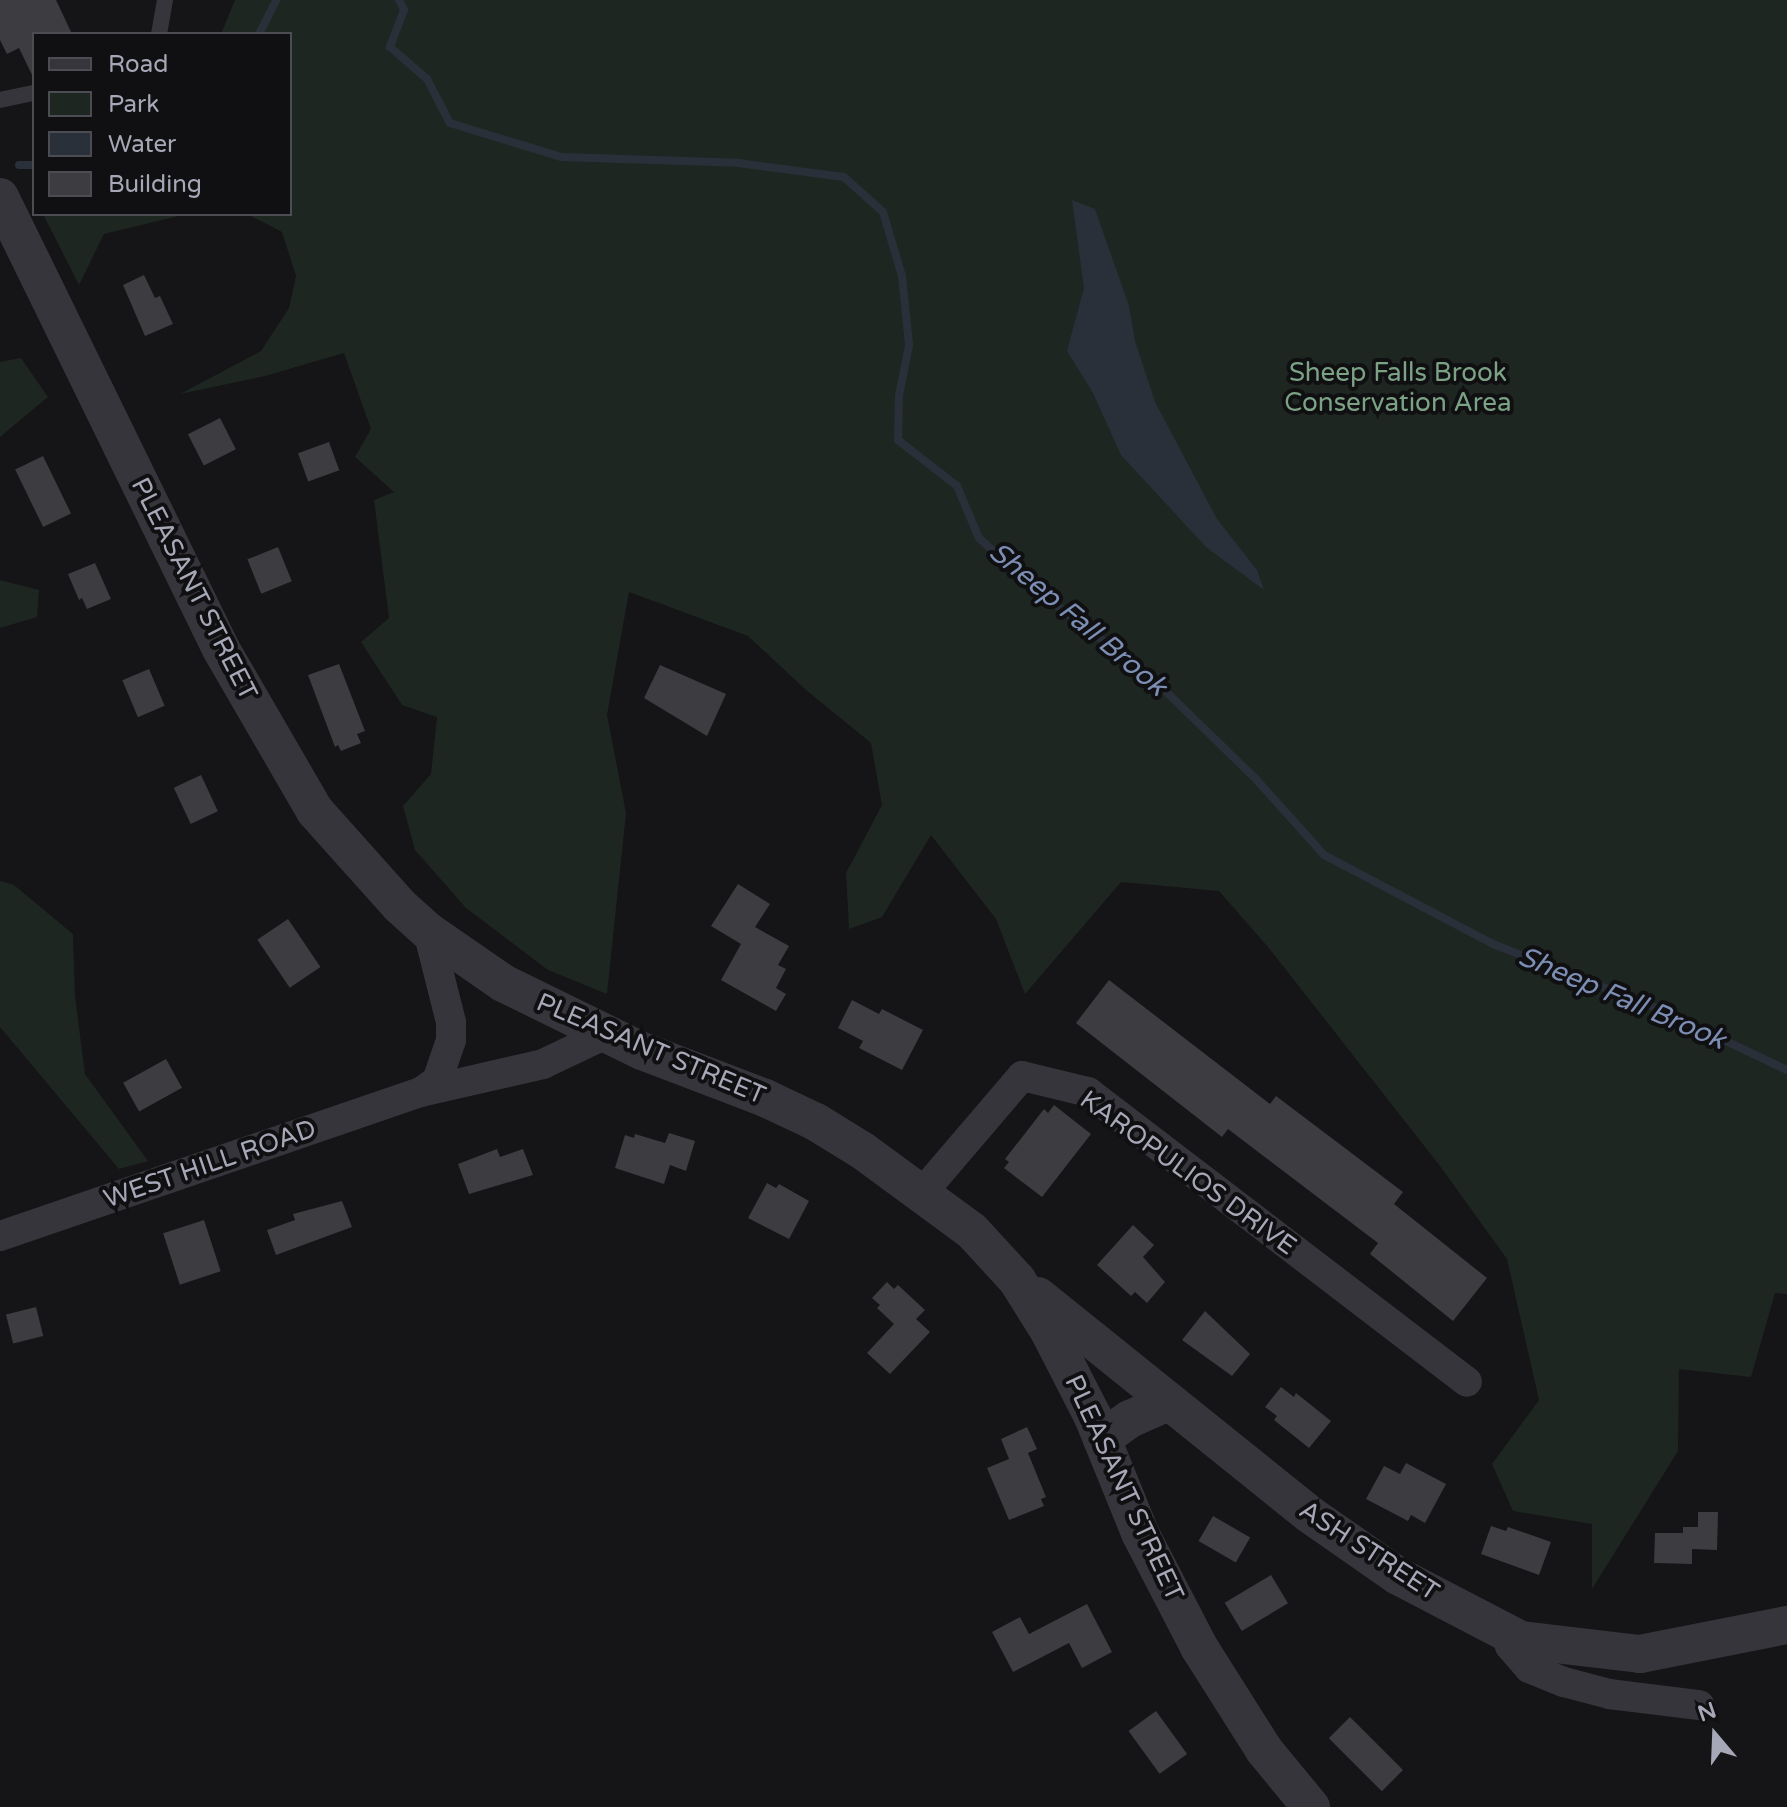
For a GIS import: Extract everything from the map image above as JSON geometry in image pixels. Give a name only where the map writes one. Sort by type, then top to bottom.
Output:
[{"type":"street","name":"PLEASANT STREET","points":[[4,217],[221,649],[275,746],[315,811],[333,833],[360,865],[428,931],[503,983],[606,1034],[816,1122],[922,1193],[972,1231],[1017,1280],[1049,1331],[1102,1439],[1140,1533],[1199,1647],[1264,1750],[1311,1807]]},
{"type":"street","points":[[421,1092],[437,1081],[451,1040],[451,1022],[428,931]]},
{"type":"street","name":"WEST HILL ROAD","points":[[0,1236],[421,1092],[543,1064],[606,1034]]},
{"type":"street","name":"KAROPULIOS DRIVE","points":[[922,1193],[1022,1076],[1088,1092],[1467,1382]]},
{"type":"street","name":"ASH STREET","points":[[1017,1280],[1309,1514],[1398,1576],[1521,1640],[1640,1654],[1787,1625]]},
{"type":"street","points":[[1102,1439],[1130,1419],[1168,1402]]},
{"type":"street","points":[[1505,1632],[1510,1646],[1529,1668],[1564,1682],[1609,1694],[1699,1705]]},
{"type":"lane","points":[[159,32],[165,0]]},
{"type":"lane","points":[[0,100],[32,93]]},
{"type":"green space","name":"Sheep Falls Brook Conservation Area","points":[[235,0],[1787,0],[1787,1294],[1775,1293],[1751,1377],[1679,1369],[1678,1451],[1592,1589],[1592,1524],[1513,1511],[1492,1464],[1539,1400],[1507,1259],[1440,1166],[1268,947],[1219,891],[1121,882],[1025,994],[996,919],[931,835],[882,917],[849,929],[846,873],[882,805],[871,743],[806,690],[748,636],[629,592],[607,715],[626,813],[607,994],[548,970],[466,908],[415,850],[403,806],[431,774],[437,717],[402,705],[361,642],[389,618],[374,500],[394,492],[355,457],[371,429],[344,353],[265,376],[180,394],[261,351],[289,308],[296,276],[282,232],[251,216],[292,216],[292,32],[222,32]]},
{"type":"green space","points":[[44,216],[179,216],[104,234],[79,285]]},
{"type":"green space","points":[[21,358],[48,397],[0,437],[0,362]]},
{"type":"green space","points":[[0,580],[39,590],[37,617],[0,628]]},
{"type":"green space","points":[[0,881],[14,885],[73,934],[75,996],[85,1074],[148,1161],[119,1169],[0,1027]]},
{"type":"water","points":[[1072,200],[1095,209],[1129,306],[1135,341],[1155,402],[1217,519],[1257,570],[1264,590],[1206,547],[1121,455],[1092,391],[1067,351],[1084,288]]},
{"type":"building","points":[[0,0],[56,0],[71,32],[32,32],[32,75],[19,48],[7,54],[0,40]]},
{"type":"building","points":[[144,275],[155,298],[160,296],[173,324],[145,336],[123,285]]},
{"type":"building","points":[[220,418],[236,449],[204,466],[188,434]]},
{"type":"building","points":[[329,442],[339,470],[308,481],[298,453]]},
{"type":"building","points":[[43,456],[71,514],[43,527],[15,470]]},
{"type":"building","points":[[278,547],[292,581],[261,594],[247,559]]},
{"type":"building","points":[[95,563],[111,599],[87,609],[82,598],[79,600],[68,574]]},
{"type":"building","points":[[339,664],[365,731],[357,734],[361,743],[341,751],[338,745],[335,747],[308,675]]},
{"type":"building","points":[[660,665],[726,694],[707,736],[644,698]]},
{"type":"building","points":[[149,669],[165,706],[138,717],[122,680]]},
{"type":"building","points":[[201,775],[218,811],[191,824],[174,788]]},
{"type":"building","points":[[738,884],[770,904],[755,927],[789,946],[778,965],[786,969],[776,988],[786,994],[776,1011],[721,980],[741,944],[711,926]]},
{"type":"building","points":[[288,919],[320,967],[290,988],[257,940]]},
{"type":"building","points":[[1109,980],[1270,1104],[1276,1096],[1403,1192],[1394,1204],[1487,1278],[1453,1321],[1370,1254],[1378,1243],[1228,1129],[1222,1137],[1076,1023]]},
{"type":"building","points":[[852,1000],[879,1014],[882,1009],[923,1030],[902,1070],[859,1048],[863,1041],[838,1028]]},
{"type":"building","points":[[166,1059],[182,1088],[139,1112],[123,1083]]},
{"type":"building","points":[[1054,1105],[1091,1134],[1042,1197],[1004,1168],[1009,1162],[1005,1159],[1044,1109],[1048,1113]]},
{"type":"building","points":[[669,1133],[695,1141],[686,1171],[670,1165],[664,1184],[615,1168],[625,1135],[634,1138],[635,1134],[665,1143]]},
{"type":"building","points":[[497,1149],[500,1157],[523,1149],[533,1175],[469,1194],[458,1164]]},
{"type":"building","points":[[767,1183],[776,1188],[779,1184],[809,1201],[789,1239],[748,1218]]},
{"type":"building","points":[[342,1201],[352,1227],[276,1255],[267,1230],[295,1220],[293,1214]]},
{"type":"building","points":[[204,1220],[221,1271],[180,1285],[163,1233]]},
{"type":"building","points":[[1133,1225],[1154,1245],[1143,1257],[1165,1282],[1147,1303],[1135,1292],[1131,1296],[1097,1265]]},
{"type":"building","points":[[887,1282],[894,1289],[898,1285],[925,1310],[916,1319],[930,1332],[890,1374],[867,1353],[894,1324],[877,1308],[880,1305],[872,1298]]},
{"type":"building","points":[[36,1307],[43,1336],[13,1344],[6,1314]]},
{"type":"building","points":[[1205,1311],[1250,1354],[1232,1376],[1182,1340]]},
{"type":"building","points":[[1281,1387],[1294,1397],[1296,1393],[1331,1421],[1309,1448],[1274,1420],[1277,1416],[1265,1407]]},
{"type":"building","points":[[1027,1427],[1037,1449],[1028,1453],[1046,1497],[1041,1499],[1044,1506],[1009,1520],[987,1468],[1009,1459],[1001,1439]]},
{"type":"building","points":[[1406,1463],[1446,1484],[1425,1523],[1411,1515],[1408,1521],[1366,1499],[1384,1466],[1400,1474]]},
{"type":"building","points":[[1698,1512],[1718,1512],[1717,1550],[1692,1549],[1692,1564],[1654,1563],[1655,1533],[1683,1533],[1683,1527],[1698,1527]]},
{"type":"building","points":[[1213,1516],[1250,1538],[1236,1563],[1198,1541]]},
{"type":"building","points":[[1491,1526],[1506,1531],[1508,1527],[1551,1542],[1539,1575],[1481,1554]]},
{"type":"building","points":[[1271,1575],[1288,1603],[1242,1631],[1225,1603]]},
{"type":"building","points":[[1087,1604],[1112,1652],[1082,1668],[1069,1643],[1013,1672],[992,1632],[1020,1617],[1029,1634]]},
{"type":"building","points":[[1156,1711],[1187,1754],[1160,1774],[1128,1731]]},
{"type":"building","points":[[1350,1717],[1403,1770],[1382,1791],[1329,1738]]},
{"type":"waterway","points":[[260,32],[276,0]]},
{"type":"waterway","name":"Sheep Fall Brook","points":[[399,0],[404,10],[390,47],[427,79],[450,123],[561,157],[738,163],[844,177],[883,212],[902,276],[909,345],[899,396],[898,440],[957,486],[979,538],[1035,589],[1151,677],[1255,778],[1324,855],[1493,944],[1661,1010],[1787,1070]]},
{"type":"waterway","points":[[19,165],[32,165]]}]
